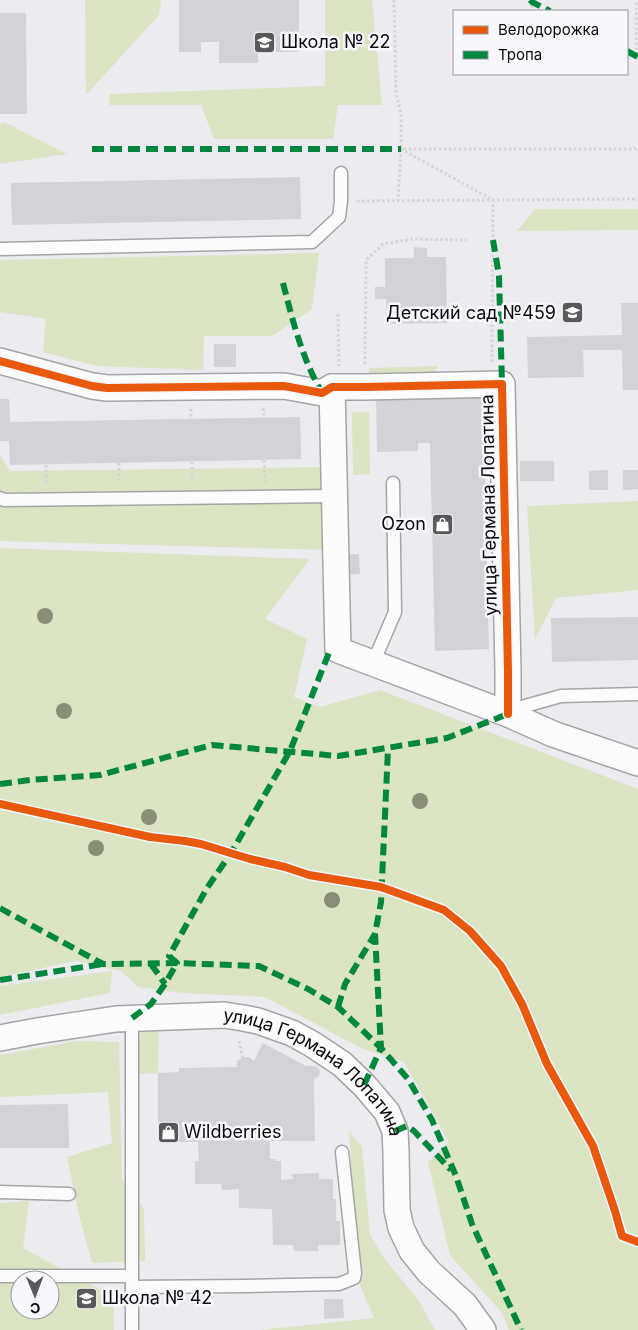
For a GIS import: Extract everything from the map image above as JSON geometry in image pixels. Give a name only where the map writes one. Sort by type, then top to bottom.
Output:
[{"type":"street","name":"улица Германа Лопатина","points":[[0,361],[92,386],[107,388],[284,386],[322,393],[332,386],[502,384],[508,714]]},
{"type":"street","points":[[332,386],[338,650],[508,714],[553,734],[638,763]]},
{"type":"street","name":"улица Германа Лопатина","points":[[0,1038],[99,1021],[224,1015],[243,1018],[292,1033],[312,1044],[342,1064],[364,1085],[387,1112],[395,1131],[397,1210],[401,1228],[412,1251],[430,1272],[465,1305],[483,1330]]},
{"type":"lane","points":[[0,249],[312,242],[339,217],[341,174]]},
{"type":"lane","points":[[373,663],[395,612],[393,483]]},
{"type":"lane","points":[[0,498],[13,500],[335,496]]},
{"type":"lane","points":[[508,714],[525,706],[560,696],[638,694]]},
{"type":"lane","points":[[132,1018],[132,1330]]},
{"type":"lane","points":[[0,1276],[246,1286],[339,1284],[354,1278],[355,1273],[342,1152]]},
{"type":"lane","points":[[0,1192],[69,1194]]},
{"type":"path","points":[[394,0],[396,93],[401,114],[398,200]]},
{"type":"path","points":[[628,56],[636,56],[636,0]]},
{"type":"path","points":[[401,149],[638,149]]},
{"type":"path","points":[[401,149],[493,200]]},
{"type":"path","points":[[360,201],[638,199]]},
{"type":"path","points":[[492,362],[493,200]]},
{"type":"path","points":[[365,387],[366,260],[383,244],[412,239],[467,240]]},
{"type":"path","points":[[332,386],[339,379],[338,314]]},
{"type":"path","points":[[238,1040],[246,1073]]},
{"type":"green space","points":[[85,0],[161,0],[159,15],[86,95]]},
{"type":"green space","points":[[325,0],[372,0],[382,105],[338,105],[333,139],[214,139],[201,105],[109,105],[110,94],[325,86]]},
{"type":"green space","points":[[4,122],[67,154],[0,164],[0,124]]},
{"type":"green space","points":[[535,209],[638,209],[638,230],[517,231]]},
{"type":"green space","points":[[319,253],[312,309],[272,336],[204,336],[203,370],[97,366],[43,352],[46,319],[0,312],[0,260]]},
{"type":"green space","points":[[439,366],[432,373],[422,377],[370,378],[369,368]]},
{"type":"green space","points":[[352,412],[369,412],[370,474],[353,475]]},
{"type":"green space","points":[[0,455],[10,471],[330,467],[331,550],[0,541]]},
{"type":"green space","points":[[638,501],[638,590],[556,598],[535,639],[527,506]]},
{"type":"green space","points":[[0,548],[310,559],[265,619],[307,639],[294,697],[320,707],[380,690],[638,789],[638,1330],[509,1330],[502,1313],[450,1255],[428,1162],[449,1142],[404,1062],[361,1048],[265,997],[183,993],[138,987],[121,971],[76,961],[0,977]]},
{"type":"green space","points":[[112,971],[110,993],[0,1015],[0,986]]},
{"type":"green space","points":[[159,1025],[158,1073],[139,1074],[138,1050],[142,1032],[145,1027]]},
{"type":"green space","points":[[76,1041],[119,1042],[122,1180],[144,1209],[145,1261],[92,1263],[79,1215],[67,1157],[112,1143],[108,1092],[0,1097],[0,1055]]},
{"type":"green space","points":[[349,1131],[362,1147],[370,1235],[384,1258],[419,1301],[435,1330],[260,1330],[374,1318],[359,1283]]},
{"type":"green space","points":[[29,1201],[23,1248],[113,1297],[114,1330],[0,1330],[0,1203]]},
{"type":"building","points":[[179,0],[299,0],[299,52],[276,52],[276,42],[258,42],[258,63],[219,63],[219,42],[201,42],[201,52],[179,52]]},
{"type":"building","points":[[0,13],[26,13],[27,114],[0,114]]},
{"type":"building","points":[[300,177],[301,219],[12,225],[11,183]]},
{"type":"building","points":[[414,247],[427,248],[427,257],[446,257],[447,323],[387,324],[386,299],[375,299],[375,287],[385,287],[385,258],[414,258]]},
{"type":"building","points":[[621,303],[638,303],[638,390],[623,390],[622,350],[583,350],[584,377],[528,378],[527,337],[622,335]]},
{"type":"building","points":[[214,344],[236,344],[236,367],[214,367]]},
{"type":"building","points":[[483,393],[489,649],[435,651],[430,443],[418,443],[418,451],[377,452],[376,395]]},
{"type":"building","points":[[0,399],[9,399],[10,422],[300,417],[301,459],[10,465],[9,441],[0,441]]},
{"type":"building","points":[[520,461],[554,461],[554,481],[520,481]]},
{"type":"building","points":[[608,470],[608,490],[589,490],[589,471]]},
{"type":"building","points":[[623,470],[638,470],[638,489],[623,490]]},
{"type":"building","points":[[359,554],[360,574],[344,575],[343,555]]},
{"type":"building","points":[[638,617],[638,660],[552,662],[551,618]]},
{"type":"building","points":[[263,1043],[306,1066],[315,1066],[320,1070],[319,1076],[314,1079],[315,1141],[270,1141],[270,1159],[281,1161],[281,1180],[293,1179],[292,1174],[319,1173],[319,1179],[333,1179],[333,1199],[336,1199],[336,1221],[340,1221],[340,1245],[318,1245],[318,1251],[294,1251],[293,1245],[273,1245],[272,1209],[239,1208],[239,1189],[222,1190],[221,1184],[195,1184],[195,1161],[199,1161],[198,1142],[158,1142],[158,1073],[179,1072],[179,1068],[237,1067],[237,1061],[242,1057],[249,1057],[254,1061]]},
{"type":"building","points":[[68,1104],[69,1148],[0,1148],[0,1105]]},
{"type":"building","points":[[324,1299],[343,1299],[344,1318],[324,1319]]},
{"type":"marked path","points":[[530,0],[548,10]]},
{"type":"marked path","points":[[628,52],[638,57]]},
{"type":"marked path","points":[[92,149],[401,149]]},
{"type":"marked path","points":[[493,240],[499,276],[502,384]]},
{"type":"marked path","points":[[283,283],[294,326],[322,393]]},
{"type":"marked path","points":[[132,1018],[151,1004],[177,963],[169,956],[207,888],[231,853],[290,751],[330,650]]},
{"type":"marked path","points":[[0,784],[100,775],[212,745],[338,756],[447,738],[508,714]]},
{"type":"marked path","points":[[364,1085],[381,1048],[375,934],[381,902],[388,749]]},
{"type":"marked path","points":[[0,908],[103,964],[177,963],[259,966],[308,989],[338,1007],[381,1048],[408,1079],[432,1120],[456,1176],[472,1224],[521,1330]]},
{"type":"marked path","points":[[338,1007],[345,984],[375,934]]},
{"type":"marked path","points":[[0,980],[103,964]]},
{"type":"marked path","points":[[151,964],[165,984]]},
{"type":"marked path","points":[[395,1131],[407,1126],[451,1170]]},
{"type":"cycle path","points":[[0,361],[92,386],[107,388],[284,386],[322,393],[332,387],[502,384],[508,714]]},
{"type":"cycle path","points":[[0,804],[150,837],[201,844],[309,875],[381,887],[444,910],[470,931],[501,966],[522,1004],[547,1064],[593,1146],[622,1236],[638,1242]]},
{"type":"place","name":"Школа № 22","points":[[265,42]]},
{"type":"place","name":"Детский сад №459","points":[[572,313]]},
{"type":"place","name":"Ozon","points":[[442,524]]},
{"type":"place","name":"Wildberries","points":[[168,1132]]},
{"type":"place","name":"Школа № 42","points":[[86,1298]]}]
